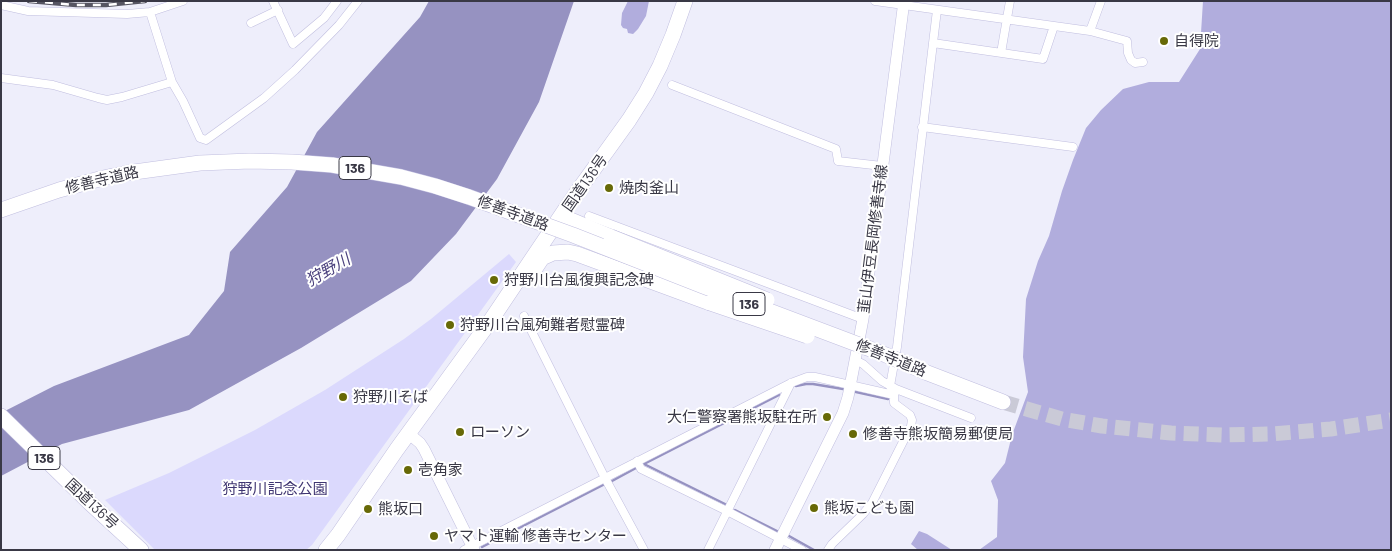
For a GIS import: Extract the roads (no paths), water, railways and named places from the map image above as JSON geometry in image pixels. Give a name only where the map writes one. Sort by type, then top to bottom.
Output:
[{"type":"highway","name":"国道136号","points":[[326,550],[491,320],[575,195],[629,120],[646,94],[660,66],[685,1]]},
{"type":"highway","name":"修善寺道路","points":[[1,210],[102,178],[200,163],[292,162],[332,165],[370,171],[435,186],[470,197],[886,355],[1004,402]]},
{"type":"highway","points":[[562,216],[590,222],[611,237],[720,280],[869,343],[886,355]]},
{"type":"highway","points":[[551,230],[561,241],[575,250],[577,254]]},
{"type":"highway","points":[[491,320],[510,304],[542,258],[560,252],[577,254],[710,303],[869,357],[925,372]]},
{"type":"highway","name":"国道136号","points":[[1,416],[141,550]]},
{"type":"main road","name":"韮山伊豆長岡修善寺線","points":[[775,550],[843,413],[850,385],[863,319],[904,3]]},
{"type":"main road","points":[[408,434],[420,443],[424,449],[470,548]]},
{"type":"street","points":[[1,4],[28,11],[127,14],[150,12],[183,1]]},
{"type":"street","points":[[273,1],[293,44],[324,18],[337,1]]},
{"type":"street","points":[[150,12],[172,82],[200,138],[206,140],[264,98],[295,70],[339,25],[358,1]]},
{"type":"street","points":[[875,1],[904,3],[936,10],[1090,31],[1127,41],[1131,60],[1135,63],[1142,62]]},
{"type":"street","points":[[1001,53],[1010,1]]},
{"type":"street","points":[[1090,31],[1101,1]]},
{"type":"street","points":[[251,23],[278,10]]},
{"type":"street","points":[[828,550],[872,503],[911,426],[912,420],[910,415],[894,403],[893,390],[936,10]]},
{"type":"street","points":[[932,43],[1043,59],[1054,26]]},
{"type":"street","points":[[1,78],[53,85],[107,100],[172,82]]},
{"type":"street","points":[[672,85],[836,149],[838,161],[882,166]]},
{"type":"street","points":[[922,127],[1073,147]]},
{"type":"street","points":[[590,222],[668,252],[684,252]]},
{"type":"street","points":[[590,222],[684,252],[863,319]]},
{"type":"street","points":[[524,316],[605,478],[644,550]]},
{"type":"street","points":[[855,360],[863,364],[893,390]]},
{"type":"street","points":[[470,548],[637,461],[807,377],[893,390],[971,418]]},
{"type":"street","points":[[708,550],[792,383]]},
{"type":"street","points":[[637,461],[641,469],[728,511],[802,550]]},
{"type":"water","name":"狩野川","points":[[429,1],[574,1],[539,102],[497,179],[456,234],[411,281],[301,348],[189,410],[62,444],[1,476],[1,413],[54,386],[189,335],[224,291],[230,252],[287,187],[317,132],[420,17]]},
{"type":"waterway","points":[[796,386],[813,384],[843,389]]},
{"type":"waterway","points":[[856,392],[888,399]]},
{"type":"waterway","points":[[644,464],[779,395]]},
{"type":"waterway","points":[[644,464],[725,504]]},
{"type":"waterway","points":[[612,481],[636,468]]},
{"type":"waterway","points":[[482,547],[603,485]]},
{"type":"waterway","points":[[735,510],[777,531]]},
{"type":"waterway","points":[[789,536],[814,550]]},
{"type":"tunnel","points":[[1003,402],[1062,419],[1102,426],[1171,433],[1271,434],[1331,429],[1391,420]]},
{"type":"railway","points":[[29,1],[76,5],[106,5],[145,1]]},
{"type":"place","name":"自得院","points":[[1164,41]]},
{"type":"place","name":"焼肉釜山","points":[[609,188]]},
{"type":"place","name":"狩野川台風復興記念碑","points":[[494,280]]},
{"type":"place","name":"狩野川台風殉難者慰霊碑","points":[[450,325]]},
{"type":"place","name":"狩野川そば","points":[[343,397]]},
{"type":"place","name":"大仁警察署熊坂駐在所","points":[[827,417]]},
{"type":"place","name":"ローソン","points":[[460,432]]},
{"type":"place","name":"修善寺熊坂簡易郵便局","points":[[853,434]]},
{"type":"place","name":"壱角家","points":[[408,470]]},
{"type":"place","name":"熊坂こども園","points":[[814,508]]},
{"type":"place","name":"熊坂口","points":[[368,509]]},
{"type":"place","name":"ヤマト運輸 修善寺センター","points":[[434,536]]},
{"type":"park label","name":"狩野川記念公園","points":[[275,489]]}]
